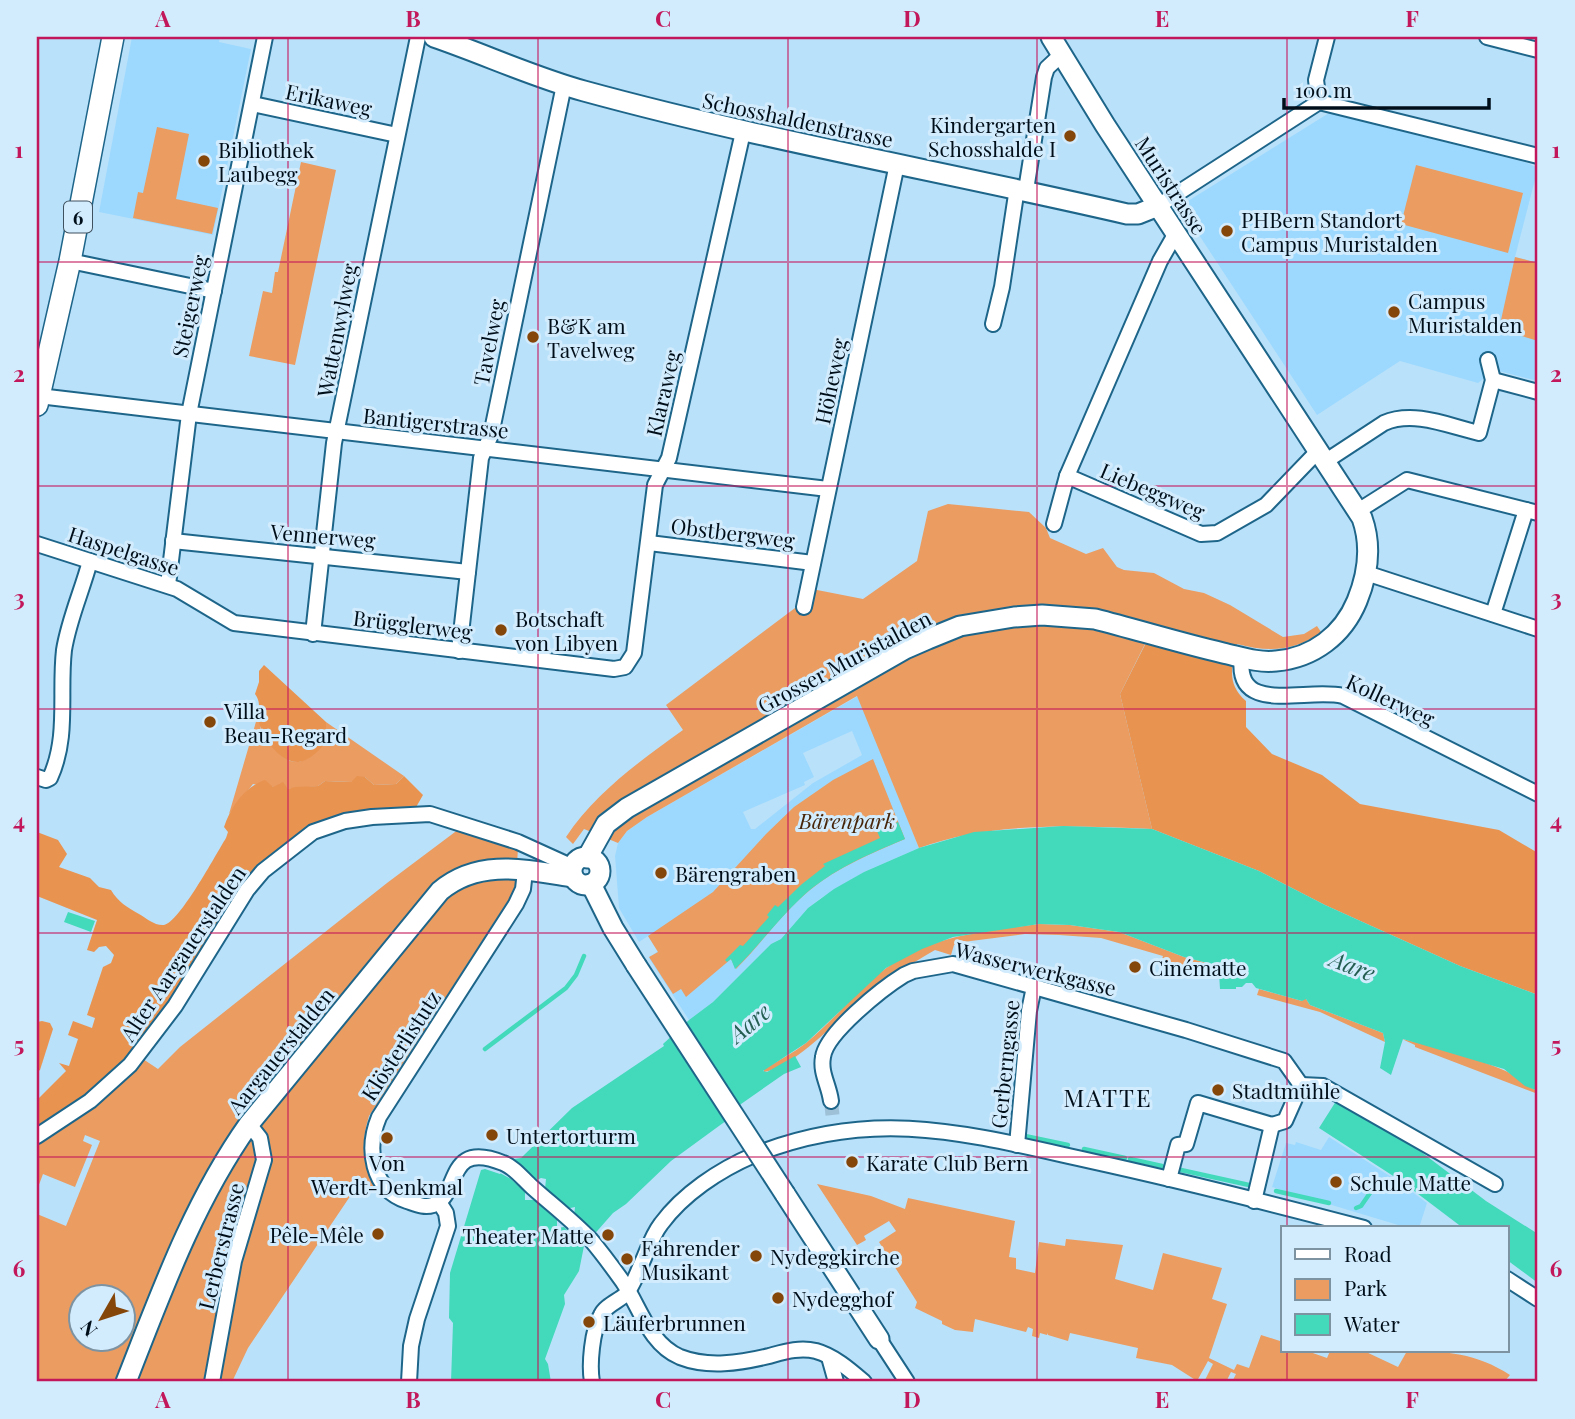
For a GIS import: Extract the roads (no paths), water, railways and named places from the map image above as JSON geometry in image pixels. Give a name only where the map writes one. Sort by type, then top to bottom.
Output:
[{"type":"main road","name":"6","points":[[38,400],[70,261],[113,37]]},
{"type":"main road","name":"Schosshaldenstrasse","points":[[434,37],[564,85],[743,132],[1022,189],[1133,215],[1158,206]]},
{"type":"main road","name":"Muristrasse","points":[[1051,37],[1358,511],[1367,539],[1366,573]]},
{"type":"main road","name":"Grosser Muristalden","points":[[581,871],[606,824],[627,808],[905,649],[960,626],[1014,617],[1070,615],[1258,661],[1289,660],[1308,654],[1339,630],[1350,615],[1366,573]]},
{"type":"main road","name":"Aargauerstalden","points":[[125,1382],[179,1248],[224,1160],[249,1124],[440,891],[471,872],[494,869],[581,871]]},
{"type":"main road","points":[[581,871],[636,965],[878,1339]]},
{"type":"street","name":"Steigerweg","points":[[168,585],[189,414],[265,37]]},
{"type":"street","name":"Wattenwylweg","points":[[313,634],[336,432],[418,37]]},
{"type":"street","points":[[1319,102],[1316,80],[1327,37]]},
{"type":"street","points":[[1487,37],[1538,50]]},
{"type":"street","points":[[993,324],[1044,77],[1047,68],[1061,55]]},
{"type":"street","name":"Tavelweg","points":[[459,651],[481,458],[491,435],[564,85]]},
{"type":"street","points":[[1158,206],[1319,102],[1537,156]]},
{"type":"street","name":"Erikaweg","points":[[253,104],[397,135]]},
{"type":"street","name":"Klaraweg","points":[[630,663],[634,653],[655,485],[669,458],[743,132]]},
{"type":"street","name":"Höheweg","points":[[804,607],[897,164]]},
{"type":"street","name":"Liebeggweg","points":[[1054,524],[1067,476],[1160,261],[1176,233]]},
{"type":"street","points":[[70,261],[214,292]]},
{"type":"street","points":[[1322,455],[1394,419],[1413,417],[1479,433],[1493,380],[1488,360]]},
{"type":"street","points":[[1493,380],[1538,392]]},
{"type":"street","name":"Bantigerstrasse","points":[[38,400],[189,414],[828,489]]},
{"type":"street","name":"Liebeggweg","points":[[1067,476],[1201,534],[1212,535],[1266,505],[1322,455]]},
{"type":"street","points":[[1358,511],[1407,480],[1532,512],[1493,614]]},
{"type":"street","name":"Vennerweg","points":[[173,541],[468,572]]},
{"type":"street","name":"Obstbergweg","points":[[649,542],[813,563]]},
{"type":"street","name":"Haspelgasse","points":[[37,544],[168,585],[232,622]]},
{"type":"street","points":[[37,777],[46,780],[50,778],[58,754],[62,731],[66,640],[90,561]]},
{"type":"street","points":[[1366,573],[1538,629]]},
{"type":"street","name":"Brügglerweg","points":[[232,622],[614,669],[630,663]]},
{"type":"street","name":"Kollerweg","points":[[1242,657],[1241,677],[1244,685],[1251,690],[1276,696],[1321,693],[1343,696],[1538,794]]},
{"type":"street","name":"Alter Aargauerstalden","points":[[37,1136],[90,1101],[130,1065],[175,1006],[247,890],[263,871],[313,832],[359,819],[430,814],[519,842],[581,871]]},
{"type":"street","name":"Klösterlistutz","points":[[439,1202],[418,1205],[400,1199],[389,1191],[379,1177],[374,1163],[373,1133],[383,1110],[516,904],[523,889],[525,870]]},
{"type":"street","name":"Wasserwerkgasse","points":[[831,1101],[822,1067],[828,1043],[841,1027],[904,975],[953,964],[1186,1030],[1284,1061],[1301,1085]]},
{"type":"street","name":"Gerberngasse","points":[[1017,1145],[1029,1011],[1034,987]]},
{"type":"street","points":[[1169,1179],[1178,1145],[1186,1144],[1198,1103],[1272,1125],[1285,1121],[1301,1085],[1323,1086],[1495,1184]]},
{"type":"street","name":"Lerberstrasse","points":[[212,1382],[236,1252],[264,1160],[260,1138],[249,1124]]},
{"type":"street","points":[[1260,1202],[1272,1125]]},
{"type":"street","name":"Gerberngasse","points":[[628,1291],[657,1229],[676,1207],[726,1168],[766,1150],[833,1126],[948,1131],[1169,1179],[1356,1226]]},
{"type":"street","points":[[409,1382],[411,1346],[418,1314],[448,1223],[446,1213],[439,1202],[457,1168],[464,1162],[479,1157],[508,1165],[590,1240],[628,1291],[655,1336],[667,1349],[679,1356],[710,1363],[733,1363],[807,1349],[829,1357],[864,1382]]},
{"type":"street","points":[[1508,1280],[1538,1299]]},
{"type":"street","points":[[592,1382],[591,1359],[600,1315],[628,1291]]},
{"type":"street","points":[[878,1339],[907,1382]]},
{"type":"street","points":[[829,1357],[836,1382]]},
{"type":"water","points":[[898,822],[905,839],[851,864],[813,887],[735,969],[731,959],[727,962],[725,960],[740,945],[743,946],[769,917],[767,915],[775,905],[778,907],[825,866],[823,864],[880,838],[877,831]]},
{"type":"water","name":"Aare","points":[[1063,826],[1152,829],[1259,871],[1325,905],[1460,966],[1538,995],[1538,1091],[1525,1086],[1504,1069],[1403,1039],[1391,1075],[1380,1068],[1385,1042],[1383,1033],[1310,1005],[1306,999],[1302,1001],[1256,988],[1252,983],[1246,983],[1236,989],[1220,989],[1219,973],[1215,965],[1184,957],[1119,932],[1039,924],[953,937],[922,949],[886,968],[806,1043],[763,1071],[767,1072],[795,1056],[801,1067],[784,1074],[731,1111],[734,1115],[671,1161],[613,1213],[584,1246],[579,1271],[564,1295],[565,1304],[545,1359],[551,1382],[451,1382],[453,1323],[449,1318],[450,1273],[481,1170],[500,1174],[514,1159],[521,1158],[572,1108],[664,1046],[663,1044],[713,1002],[771,944],[781,939],[808,908],[834,889],[864,872],[919,848],[974,832]]},
{"type":"water","points":[[68,912],[95,921],[91,932],[64,922]]},
{"type":"water","points":[[1338,1098],[1404,1139],[1486,1201],[1538,1234],[1538,1283],[1508,1261],[1508,1226],[1460,1226],[1401,1181],[1319,1128]]},
{"type":"waterway","points":[[485,1049],[566,988],[576,975],[584,956]]},
{"type":"waterway","points":[[1025,1136],[1068,1145]]},
{"type":"waterway","points":[[1084,1149],[1125,1158]]},
{"type":"waterway","points":[[1130,1159],[1162,1166]]},
{"type":"waterway","points":[[1181,1170],[1249,1185]]},
{"type":"waterway","points":[[1356,1208],[1361,1206],[1379,1180]]},
{"type":"waterway","points":[[1276,1191],[1329,1203]]},
{"type":"tunnel","points":[[831,1101],[833,1120]]},
{"type":"place","name":"Kindergarten Schosshalde I","points":[[1070,136]]},
{"type":"place","name":"Bibliothek Laubegg","points":[[204,161]]},
{"type":"place","name":"PHBern Standort Campus Muristalden","points":[[1227,231]]},
{"type":"place","name":"Campus Muristalden","points":[[1394,312]]},
{"type":"place","name":"B&K am Tavelweg","points":[[533,337]]},
{"type":"place","name":"Botschaft von Libyen","points":[[501,630]]},
{"type":"place","name":"Villa Beau-Regard","points":[[210,722]]},
{"type":"place","name":"Bärengraben","points":[[661,873]]},
{"type":"place","name":"Cinématte","points":[[1135,967]]},
{"type":"place","name":"Stadtmühle","points":[[1218,1090]]},
{"type":"place","name":"Untertorturm","points":[[492,1135]]},
{"type":"place","name":"Von Werdt-Denkmal","points":[[387,1138]]},
{"type":"place","name":"Karate Club Bern","points":[[852,1162]]},
{"type":"place","name":"Schule Matte","points":[[1336,1182]]},
{"type":"place","name":"Pêle-Mêle","points":[[378,1234]]},
{"type":"place","name":"Theater Matte","points":[[608,1235]]},
{"type":"place","name":"Nydeggkirche","points":[[756,1256]]},
{"type":"place","name":"Fahrender Musikant","points":[[627,1259]]},
{"type":"place","name":"Nydegghof","points":[[778,1298]]},
{"type":"place","name":"Läuferbrunnen","points":[[589,1322]]},
{"type":"district","name":"MATTE","points":[[1108,1097]]},
{"type":"park label","name":"Bärenpark","points":[[847,820]]}]
